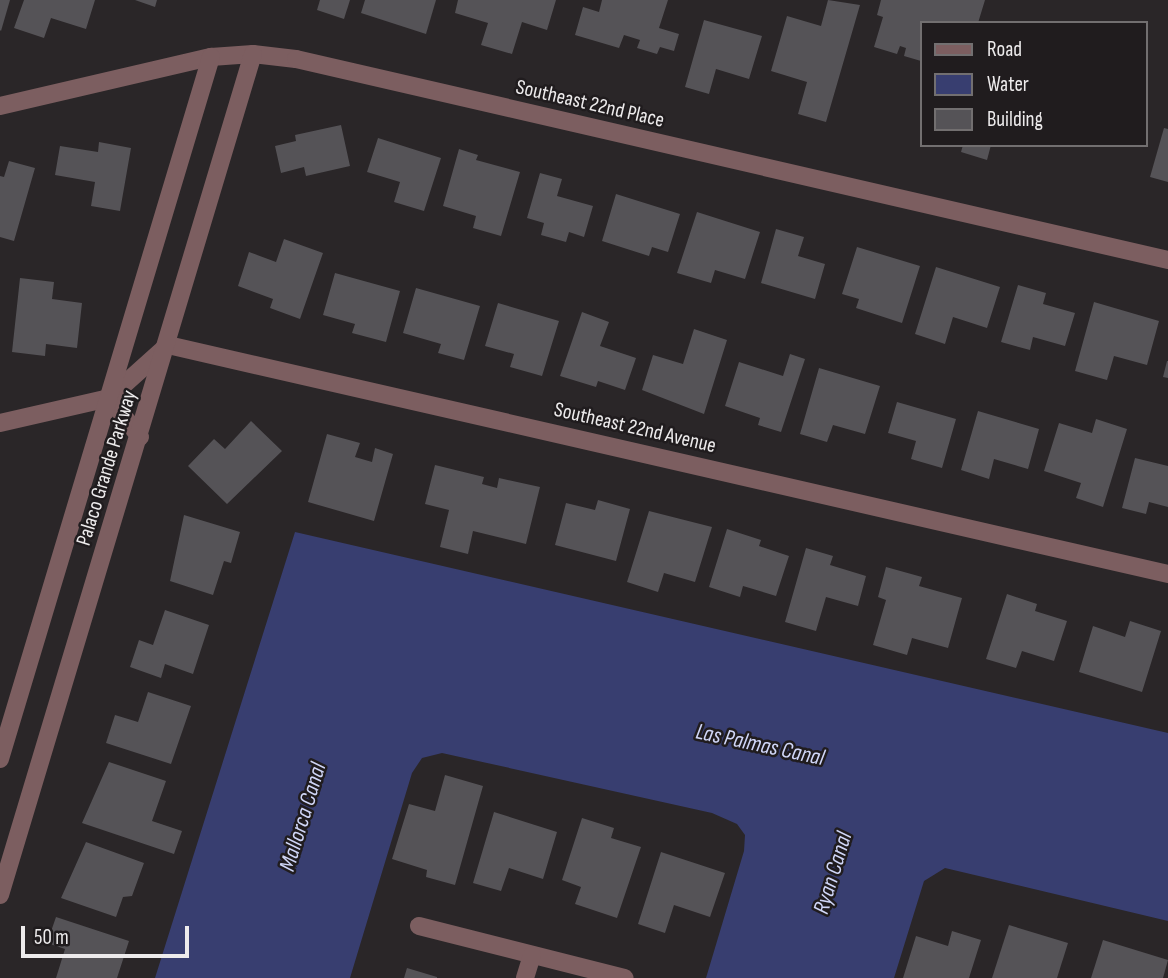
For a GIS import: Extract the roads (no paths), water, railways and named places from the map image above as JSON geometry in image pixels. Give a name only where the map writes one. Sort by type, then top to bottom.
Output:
[{"type":"street","name":"Southeast 22nd Place","points":[[0,106],[211,57],[253,54],[310,62],[1168,260]]},
{"type":"street","name":"Palaco Grande Parkway","points":[[0,895],[168,345],[253,54]]},
{"type":"street","name":"Palaco Grande Parkway","points":[[0,759],[211,57]]},
{"type":"street","points":[[0,423],[109,398],[168,345]]},
{"type":"street","name":"Southeast 22nd Avenue","points":[[168,345],[1168,574]]},
{"type":"street","points":[[109,398],[140,437]]},
{"type":"street","points":[[419,926],[625,978]]},
{"type":"street","points":[[525,978],[532,955]]},
{"type":"water","points":[[295,532],[1168,733],[1168,921],[945,868],[924,881],[894,978],[706,978],[744,851],[745,835],[737,824],[712,813],[442,753],[422,758],[412,773],[350,978],[155,978]]},
{"type":"water label","name":"Las Palmas Canal","points":[[760,745]]},
{"type":"water label","name":"Mallorca Canal","points":[[303,817]]},
{"type":"water label","name":"Ryan Canal","points":[[833,873]]}]
